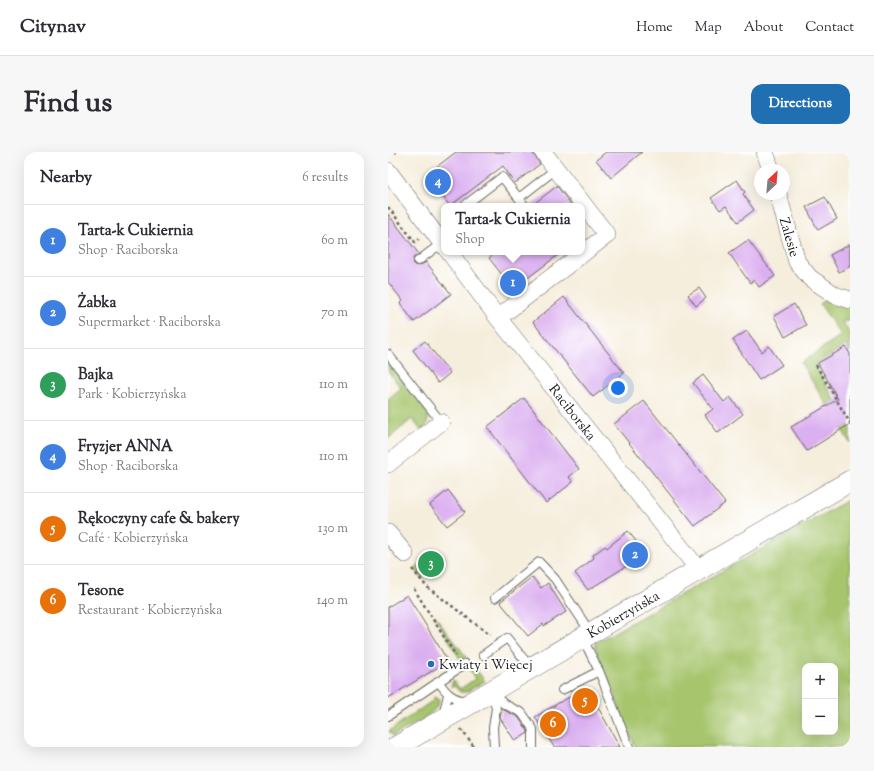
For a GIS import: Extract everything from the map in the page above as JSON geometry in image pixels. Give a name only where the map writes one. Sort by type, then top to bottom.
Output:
[{"type":"street","points":[[543,152],[582,203]]},
{"type":"street","points":[[765,152],[769,164]]},
{"type":"street","name":"Raciborska","points":[[388,171],[441,242]]},
{"type":"street","name":"Zalesie","points":[[780,200],[797,262],[810,278],[835,295],[850,300]]},
{"type":"street","points":[[585,207],[607,235],[585,252]]},
{"type":"street","name":"Raciborska","points":[[451,255],[498,318],[698,570]]},
{"type":"street","points":[[498,318],[581,255]]},
{"type":"street","points":[[388,464],[441,422]]},
{"type":"street","name":"Kobierzyńska","points":[[396,747],[448,722],[482,697],[850,481]]},
{"type":"street","points":[[388,533],[405,554]]},
{"type":"lane","points":[[518,198],[556,169]]},
{"type":"lane","points":[[468,203],[502,177],[522,203]]},
{"type":"lane","points":[[418,261],[441,249]]},
{"type":"lane","points":[[388,354],[441,422]]},
{"type":"lane","points":[[495,598],[540,562],[555,579],[587,636],[629,747]]},
{"type":"lane","points":[[483,655],[507,638],[527,660],[532,668]]},
{"type":"lane","points":[[388,716],[465,664]]},
{"type":"lane","points":[[562,690],[599,670]]},
{"type":"lane","points":[[438,681],[448,695],[456,700],[482,697],[504,704],[522,713],[533,729],[533,747]]},
{"type":"lane","points":[[448,695],[444,713],[448,722]]},
{"type":"lane","points":[[482,697],[496,708],[493,728],[494,747]]},
{"type":"path","points":[[816,365],[850,422]]},
{"type":"path","points":[[405,554],[409,565],[427,587],[500,644]]},
{"type":"path","points":[[414,589],[456,657],[450,661]]},
{"type":"path","points":[[448,722],[474,747]]},
{"type":"green space","points":[[827,298],[850,305],[850,321],[842,321],[850,334],[850,352],[846,345],[830,355],[831,357],[820,363],[817,362],[815,365],[850,427],[850,443],[801,363],[841,335],[820,304]]},
{"type":"green space","points":[[388,362],[429,415],[426,428],[420,429],[412,419],[388,439],[388,399],[401,388],[388,371]]},
{"type":"green space","points":[[850,499],[850,747],[635,747],[597,652],[595,643]]},
{"type":"green space","points":[[438,550],[446,559],[422,578],[415,569]]},
{"type":"green space","points":[[434,615],[485,681],[466,692],[460,692],[454,686],[451,687],[453,680],[460,689],[475,679],[462,657],[460,659]]},
{"type":"green space","points":[[433,697],[439,699],[434,710],[421,720],[393,736],[389,731],[435,699]]},
{"type":"building","points":[[456,152],[532,152],[540,164],[515,183],[503,166],[454,203],[448,203],[426,175]]},
{"type":"building","points":[[606,152],[642,152],[611,178],[596,160]]},
{"type":"building","points":[[737,180],[745,192],[743,194],[754,210],[738,222],[726,206],[720,210],[711,198]]},
{"type":"building","points":[[557,186],[570,203],[535,203]]},
{"type":"building","points":[[825,197],[837,219],[818,230],[806,207]]},
{"type":"building","points":[[388,214],[419,254],[413,258],[414,265],[419,266],[426,262],[451,294],[414,322],[400,303],[403,301],[388,282]]},
{"type":"building","points":[[748,240],[775,276],[759,287],[754,280],[750,283],[729,253]]},
{"type":"building","points":[[850,244],[850,266],[839,272],[830,255]]},
{"type":"building","points":[[492,255],[558,255],[513,289],[489,258]]},
{"type":"building","points":[[699,288],[706,298],[696,306],[688,295]]},
{"type":"building","points":[[564,297],[624,373],[593,397],[533,322]]},
{"type":"building","points":[[794,304],[806,325],[785,337],[774,316]]},
{"type":"building","points":[[747,331],[762,352],[769,346],[782,365],[759,380],[733,340]]},
{"type":"building","points":[[425,341],[450,373],[438,383],[413,350]]},
{"type":"building","points":[[846,347],[850,354],[850,424],[807,451],[791,427],[838,399],[818,363]]},
{"type":"building","points":[[703,375],[724,402],[730,397],[743,414],[718,433],[705,415],[713,409],[693,383]]},
{"type":"building","points":[[524,398],[579,469],[569,477],[573,482],[546,503],[487,427]]},
{"type":"building","points":[[644,401],[725,503],[695,526],[614,424]]},
{"type":"building","points":[[448,490],[465,512],[447,526],[430,505]]},
{"type":"building","points":[[628,531],[646,554],[588,590],[575,573],[594,558],[593,555],[605,546],[607,548]]},
{"type":"building","points":[[532,577],[541,588],[548,583],[566,612],[544,626],[543,624],[528,636],[500,602]]},
{"type":"building","points":[[407,595],[448,661],[388,698],[388,607]]},
{"type":"building","points":[[594,690],[599,699],[595,702],[620,747],[554,747],[535,717],[580,692]]},
{"type":"building","points":[[504,710],[518,717],[528,733],[515,741],[500,718],[501,712]]},
{"type":"place","name":"Fryzjer ANNA","points":[[438,182]]},
{"type":"place","name":"Tarta-k Cukiernia","points":[[513,283]]},
{"type":"place","name":"Żabka","points":[[635,555]]},
{"type":"place","name":"Bajka","points":[[431,564]]},
{"type":"place","name":"Kwiaty i Więcej","points":[[431,664]]},
{"type":"place","name":"Rękoczyny cafe & bakery","points":[[585,701]]},
{"type":"place","name":"Tesone","points":[[553,724]]}]
